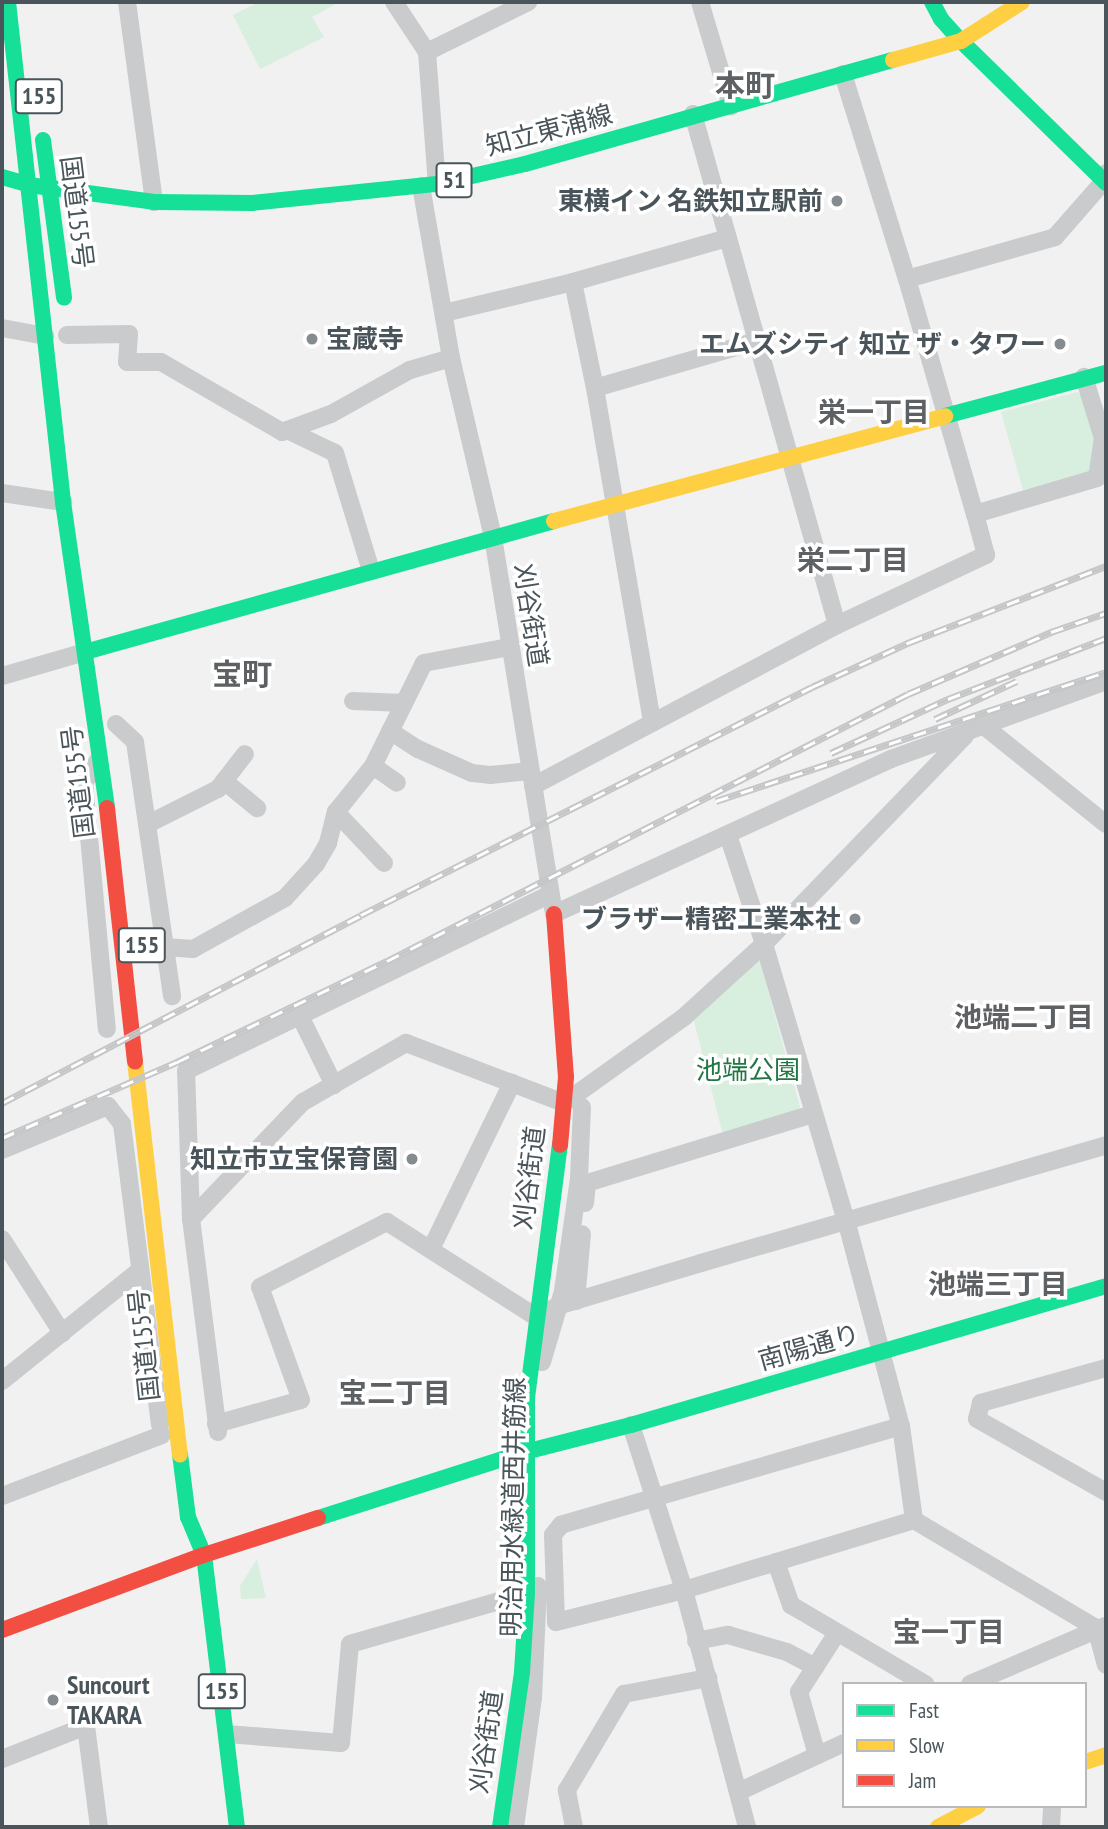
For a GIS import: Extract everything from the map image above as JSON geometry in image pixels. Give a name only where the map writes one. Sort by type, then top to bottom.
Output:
[{"type":"main road","name":"国道155号","points":[[8,2],[63,502],[101,757],[188,1517],[204,1555],[237,1827]]},
{"type":"main road","points":[[932,2],[942,19],[961,41],[1105,179]]},
{"type":"main road","name":"知立東浦線","points":[[2,177],[52,191],[154,202],[252,203],[429,185],[525,164],[693,114],[731,106],[961,41],[1022,2]]},
{"type":"main road","name":"国道155号","points":[[41,117],[52,191],[69,354]]},
{"type":"main road","points":[[85,652],[493,537],[614,507],[947,414],[1106,373]]},
{"type":"main road","points":[[103,626],[108,667]]},
{"type":"main road","name":"国道155号","points":[[115,718],[119,747]]},
{"type":"main road","name":"刈谷街道","points":[[500,1827],[522,1672],[527,1593],[531,1451],[527,1398],[536,1317],[555,1197],[566,1077],[554,914]]},
{"type":"main road","name":"国道155号","points":[[173,1196],[195,1382]]},
{"type":"main road","name":"南陽通り","points":[[2,1630],[204,1555],[531,1451],[631,1425],[1106,1286]]},
{"type":"main road","name":"国道155号","points":[[204,1555],[208,1529]]},
{"type":"main road","points":[[1087,1761],[1106,1755]]},
{"type":"main road","points":[[938,1827],[974,1808]]},
{"type":"street","points":[[127,2],[154,202]]},
{"type":"street","points":[[394,2],[427,52],[528,2]]},
{"type":"street","points":[[700,2],[731,106]]},
{"type":"street","name":"刈谷街道","points":[[427,52],[429,185],[444,313],[451,358],[493,537],[554,914]]},
{"type":"street","points":[[390,731],[418,748],[472,773],[531,778],[652,720],[836,625],[986,555],[907,279],[843,74]]},
{"type":"street","points":[[693,114],[836,625]]},
{"type":"street","points":[[907,279],[1055,237],[1105,179]]},
{"type":"street","points":[[444,313],[573,282],[727,238]]},
{"type":"street","points":[[573,282],[595,388],[652,720]]},
{"type":"street","points":[[66,323],[129,334],[127,362],[161,362],[282,432],[331,414],[410,370],[451,358]]},
{"type":"street","points":[[2,328],[46,336]]},
{"type":"street","points":[[595,388],[757,341]]},
{"type":"street","points":[[975,513],[1097,478],[1103,439],[1084,377]]},
{"type":"street","points":[[287,430],[335,453],[370,571]]},
{"type":"street","points":[[2,493],[63,502]]},
{"type":"street","points":[[165,947],[193,949],[285,898],[317,864],[328,843],[336,813],[373,766],[424,663],[509,647]]},
{"type":"street","points":[[2,676],[85,652]]},
{"type":"street","points":[[554,914],[891,759],[1106,681]]},
{"type":"street","points":[[353,701],[404,703]]},
{"type":"street","points":[[115,718],[135,742],[172,996]]},
{"type":"street","points":[[977,728],[1106,824]]},
{"type":"street","points":[[191,1219],[303,1102],[406,1043],[564,1103],[684,1017],[764,944],[977,728]]},
{"type":"street","points":[[148,824],[218,789],[245,754]]},
{"type":"street","points":[[101,757],[83,783],[107,1029]]},
{"type":"street","points":[[373,766],[397,783]]},
{"type":"street","points":[[224,781],[257,808]]},
{"type":"street","points":[[336,813],[384,863]]},
{"type":"street","points":[[728,835],[764,944],[812,1114],[846,1220],[901,1426],[914,1520]]},
{"type":"street","points":[[550,894],[186,1071],[191,1219],[209,1429],[301,1400],[260,1287],[387,1222],[536,1317],[567,1303],[1106,1145]]},
{"type":"street","points":[[300,1016],[334,1085]]},
{"type":"street","points":[[430,1249],[512,1083]]},
{"type":"street","points":[[2,1150],[108,1106],[122,1124],[167,1471],[188,1517]]},
{"type":"street","name":"明治用水緑道西井筋線","points":[[515,1827],[533,1698],[538,1623],[531,1451],[543,1356],[567,1303],[579,1178],[582,1107]]},
{"type":"street","points":[[567,1303],[587,1183],[812,1114]]},
{"type":"street","points":[[4,1247],[62,1333]]},
{"type":"street","points":[[2,1381],[139,1271]]},
{"type":"street","points":[[1106,1368],[981,1403],[977,1419],[1106,1492]]},
{"type":"street","points":[[631,1425],[684,1591],[747,1827]]},
{"type":"street","points":[[901,1426],[561,1525],[553,1535],[556,1622],[684,1591],[914,1520],[1101,1627]]},
{"type":"street","points":[[2,1496],[162,1435]]},
{"type":"street","points":[[776,1562],[791,1605],[922,1682]]},
{"type":"street","points":[[227,1734],[341,1743],[350,1644],[527,1593]]},
{"type":"street","points":[[1101,1627],[1106,1665]]},
{"type":"street","points":[[975,1682],[1101,1627]]},
{"type":"street","points":[[817,1755],[799,1692],[837,1633]]},
{"type":"street","points":[[696,1641],[728,1634],[787,1652],[815,1667]]},
{"type":"street","points":[[574,1827],[568,1790],[624,1694],[708,1678]]},
{"type":"street","points":[[2,1759],[86,1726],[100,1827]]},
{"type":"street","points":[[738,1792],[842,1744]]},
{"type":"street","points":[[1051,1827],[1052,1808]]},
{"type":"green space","points":[[259,2],[340,2],[312,17],[324,37],[260,69],[233,15]]},
{"type":"green space","points":[[1077,392],[1084,396],[1095,439],[1091,472],[1023,490],[1001,412]]},
{"type":"green space","name":"池端公園","points":[[759,958],[800,1107],[798,1113],[723,1135],[693,1017]]},
{"type":"green space","points":[[257,1559],[266,1598],[241,1599],[240,1586]]},
{"type":"railway","points":[[2,1103],[361,915],[812,687],[910,642],[1106,566]]},
{"type":"railway","points":[[2,1138],[177,1062],[387,961],[908,694],[1051,632],[1106,613]]},
{"type":"railway","points":[[831,753],[948,699],[1106,638]]},
{"type":"railway","points":[[716,801],[1106,672]]},
{"type":"railway","points":[[935,719],[1017,681]]},
{"type":"traffic: fast","points":[[8,2],[63,502],[107,808]]},
{"type":"traffic: fast","points":[[932,2],[941,19],[961,41],[1106,183]]},
{"type":"traffic: fast","points":[[29,185],[154,202],[252,203],[437,184],[525,164],[893,60]]},
{"type":"traffic: fast","points":[[43,140],[64,298]]},
{"type":"traffic: fast","points":[[2,177],[27,184]]},
{"type":"traffic: fast","points":[[945,416],[1106,373]]},
{"type":"traffic: fast","points":[[85,652],[554,521]]},
{"type":"traffic: fast","points":[[500,1827],[522,1672],[527,1593],[527,1398],[560,1145]]},
{"type":"traffic: fast","points":[[318,1518],[525,1452],[631,1425],[1106,1286]]},
{"type":"traffic: fast","points":[[180,1454],[188,1517],[204,1555],[237,1827]]},
{"type":"traffic: slow","points":[[893,60],[961,41],[1022,2]]},
{"type":"traffic: slow","points":[[554,521],[945,416]]},
{"type":"traffic: slow","points":[[135,1061],[180,1454]]},
{"type":"traffic: slow","points":[[1087,1761],[1106,1755]]},
{"type":"traffic: slow","points":[[938,1827],[974,1808]]},
{"type":"traffic: jam","points":[[107,808],[135,1061]]},
{"type":"traffic: jam","points":[[554,914],[566,1077],[560,1145]]},
{"type":"traffic: jam","points":[[2,1630],[204,1555],[318,1518]]},
{"type":"place","name":"東横イン 名鉄知立駅前","points":[[837,201]]},
{"type":"place","name":"宝蔵寺","points":[[312,339]]},
{"type":"place","name":"エムズシティ 知立 ザ・タワー","points":[[1060,344]]},
{"type":"place","name":"ブラザー精密工業本社","points":[[855,919]]},
{"type":"place","name":"知立市立宝保育園","points":[[412,1159]]},
{"type":"place","name":"Suncourt TAKARA","points":[[53,1700]]},
{"type":"district","name":"本町","points":[[745,85]]},
{"type":"district","name":"栄一丁目","points":[[874,412]]},
{"type":"district","name":"栄二丁目","points":[[853,560]]},
{"type":"district","name":"宝町","points":[[242,674]]},
{"type":"district","name":"池端二丁目","points":[[1024,1017]]},
{"type":"district","name":"池端三丁目","points":[[998,1284]]},
{"type":"district","name":"宝二丁目","points":[[395,1393]]},
{"type":"district","name":"宝一丁目","points":[[949,1632]]}]
